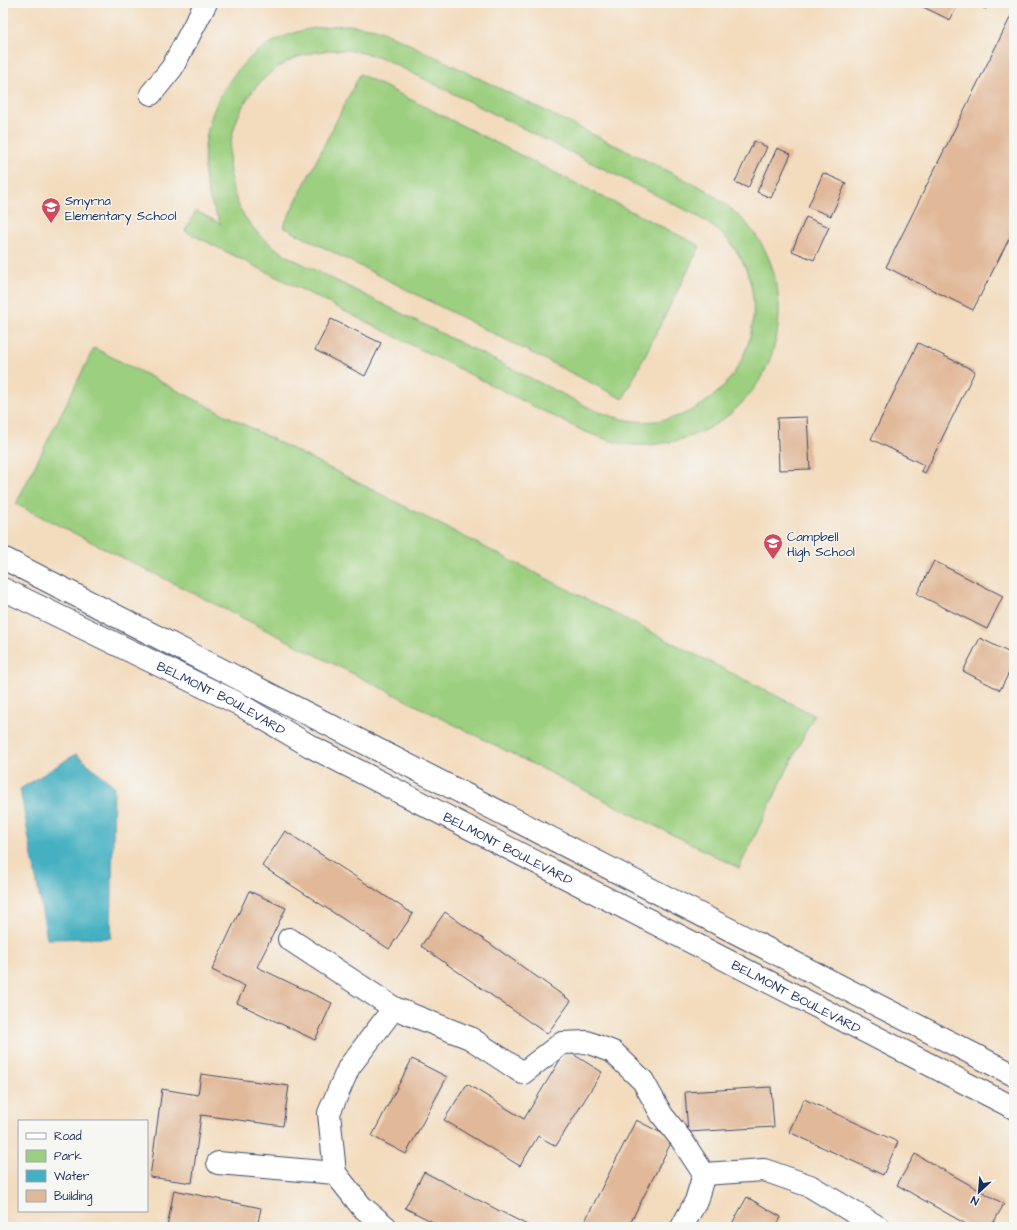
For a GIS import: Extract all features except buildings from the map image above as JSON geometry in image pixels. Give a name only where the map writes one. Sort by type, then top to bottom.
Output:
[{"type":"street","points":[[151,94],[172,68],[206,3]]},
{"type":"street","name":"BELMONT BOULEVARD","points":[[3,558],[1014,1075]]},
{"type":"street","name":"BELMONT BOULEVARD","points":[[3,589],[238,703],[310,746],[1014,1108]]},
{"type":"street","points":[[288,939],[394,1008],[470,1038],[523,1073],[562,1043],[587,1042],[613,1052],[643,1081],[662,1115],[681,1139],[704,1174],[696,1201],[682,1227]]},
{"type":"street","points":[[753,974],[766,948]]},
{"type":"street","points":[[386,1227],[361,1206],[335,1173],[329,1113],[349,1068],[394,1008]]},
{"type":"street","points":[[218,1163],[335,1173]]},
{"type":"street","points":[[704,1174],[764,1170],[810,1186],[878,1227]]},
{"type":"green space","points":[[339,25],[375,29],[397,38],[704,189],[736,213],[755,234],[765,250],[774,273],[779,306],[777,335],[769,362],[756,386],[738,407],[717,423],[692,436],[665,443],[629,445],[609,440],[583,431],[185,231],[196,211],[221,224],[211,202],[206,179],[204,156],[207,133],[214,111],[224,90],[237,71],[253,55],[273,42],[300,31]],"holes":[[[341,50],[368,54],[386,60],[692,213],[710,224],[722,234],[740,257],[749,279],[753,301],[752,324],[747,346],[738,367],[724,385],[707,401],[691,411],[673,418],[644,422],[625,420],[609,415],[594,410],[287,256],[263,238],[252,227],[243,214],[233,191],[229,168],[231,143],[237,120],[247,99],[262,80],[281,65],[304,55]]]},
{"type":"green space","points":[[360,74],[700,246],[623,399],[283,227]]},
{"type":"green space","points":[[94,348],[814,715],[739,868],[16,504]]},
{"type":"water","points":[[76,754],[114,786],[111,938],[47,939],[20,789]]},
{"type":"place","name":"Smyrna Elementary School","points":[[51,224]]},
{"type":"place","name":"Campbell High School","points":[[773,560]]}]
